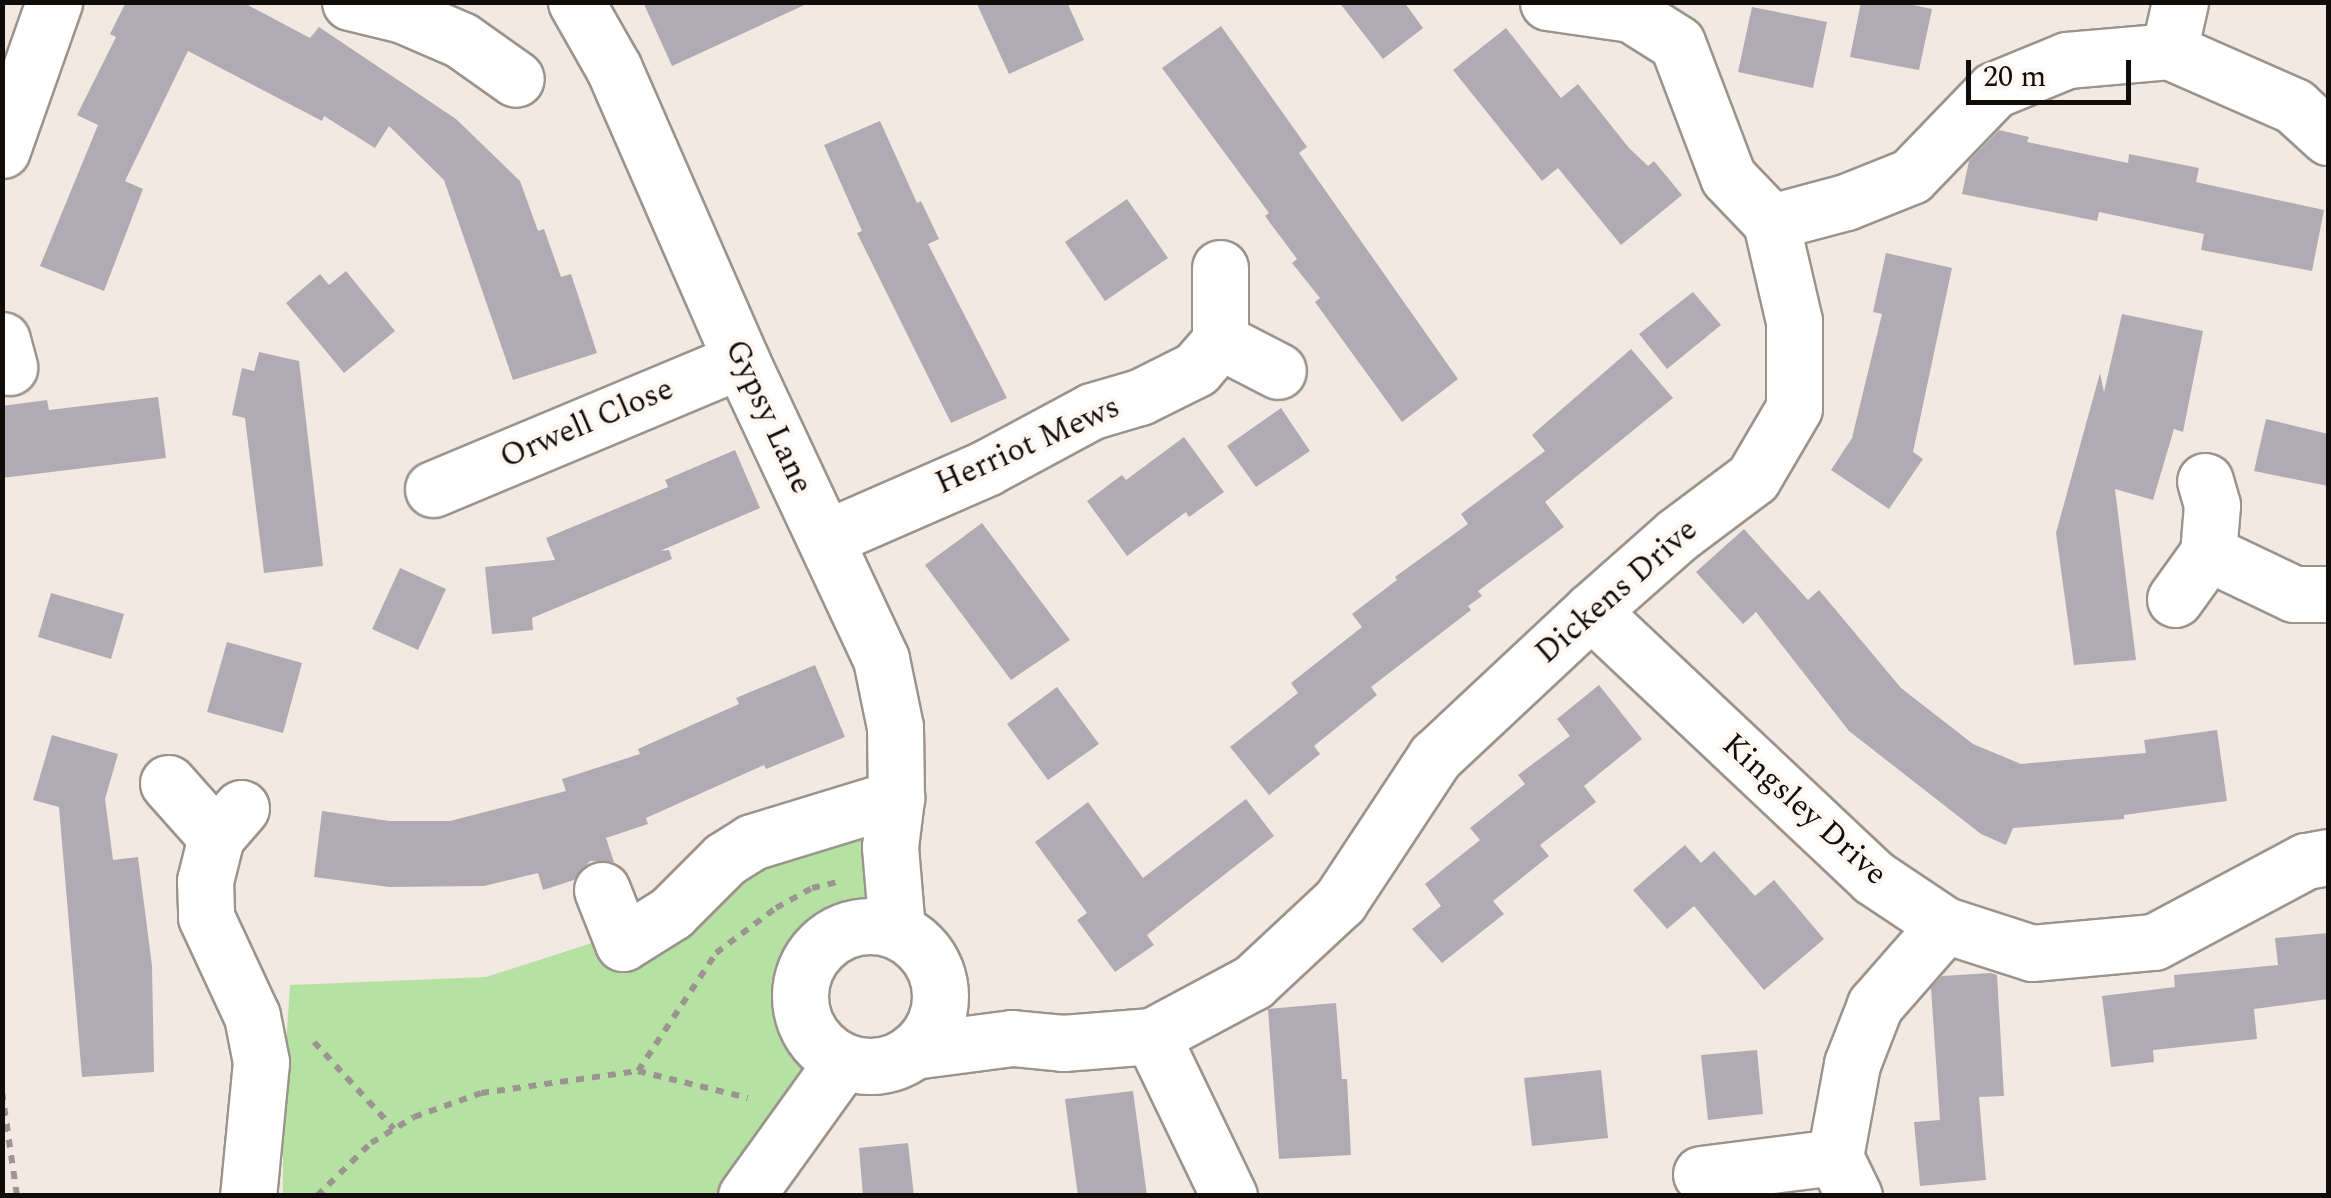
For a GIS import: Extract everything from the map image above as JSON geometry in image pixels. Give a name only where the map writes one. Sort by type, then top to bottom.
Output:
[{"type":"street","points":[[2,150],[54,2]]},
{"type":"street","points":[[350,2],[403,15],[462,40],[516,79]]},
{"type":"street","name":"Gypsy Lane","points":[[576,2],[614,69],[741,360],[881,659],[895,727],[887,840],[871,931]]},
{"type":"street","points":[[1548,2],[1632,14],[1678,43],[1728,178],[1771,222],[1846,202],[1910,176],[1994,90],[2067,60],[2175,27],[2294,106],[2328,137]]},
{"type":"street","name":"Dickens Drive","points":[[914,1051],[1012,1038],[1063,1044],[1152,1036],[1253,982],[1340,901],[1435,758],[1591,611],[1753,478],[1794,408],[1794,321],[1771,222]]},
{"type":"street","points":[[1220,268],[1220,341],[1278,371]]},
{"type":"street","name":"Herriot Mews","points":[[826,538],[986,468],[1092,411],[1140,397],[1196,369],[1220,341]]},
{"type":"street","name":"Orwell Close","points":[[433,489],[741,360]]},
{"type":"street","points":[[2175,598],[2208,553],[2212,505],[2205,481]]},
{"type":"street","points":[[2208,553],[2294,594],[2328,594]]},
{"type":"street","name":"Kingsley Drive","points":[[1591,611],[1872,877],[1945,925],[2032,953],[2154,942],[2306,861],[2328,857]]},
{"type":"street","points":[[168,783],[229,822],[205,881],[206,917],[255,1028],[261,1062],[248,1196]]},
{"type":"street","points":[[602,890],[623,943],[671,913],[725,859],[752,842],[887,840]]},
{"type":"street","points":[[1701,1174],[1844,1176],[1852,1064],[1875,1005],[1945,925]]},
{"type":"street","points":[[871,931],[929,958],[938,977],[940,1002],[937,1019],[914,1051],[888,1064],[866,1066],[844,1061],[817,1042],[806,1023],[801,987],[814,954],[871,931]]},
{"type":"street","name":"Dickens Drive","points":[[940,1002],[1012,1038]]},
{"type":"street","points":[[1152,1036],[1228,1196]]},
{"type":"street","points":[[746,1196],[844,1061]]},
{"type":"path","points":[[638,1071],[716,953],[776,908],[887,840]]},
{"type":"path","points":[[255,1028],[314,1042],[394,1129]]},
{"type":"path","points":[[317,1196],[372,1143],[414,1116],[481,1093],[638,1071],[805,1115]]},
{"type":"path","points":[[2,1092],[17,1196]]},
{"type":"green space","points":[[896,798],[880,926],[845,931],[827,941],[805,970],[801,1003],[806,1023],[829,1053],[746,1195],[283,1196],[283,1093],[290,985],[486,977],[648,925]]},
{"type":"building","points":[[126,2],[242,2],[310,38],[319,27],[456,119],[520,181],[538,231],[544,229],[561,277],[571,274],[597,353],[513,380],[444,180],[389,126],[375,148],[324,116],[322,121],[188,51],[125,181],[143,189],[104,291],[40,266],[98,125],[77,115],[116,37],[110,34]]},
{"type":"building","points":[[643,2],[811,2],[672,66]]},
{"type":"building","points":[[976,2],[1067,2],[1084,40],[1009,74]]},
{"type":"building","points":[[1339,2],[1404,2],[1423,28],[1383,59]]},
{"type":"building","points":[[1861,2],[1899,2],[1932,9],[1919,70],[1850,57]]},
{"type":"building","points":[[1752,7],[1827,22],[1813,88],[1738,72]]},
{"type":"building","points":[[1221,26],[1307,147],[1299,153],[1458,379],[1402,422],[1315,302],[1320,298],[1292,263],[1297,259],[1265,216],[1269,213],[1162,68]]},
{"type":"building","points":[[1506,28],[1561,98],[1578,84],[1629,148],[1648,166],[1654,161],[1682,195],[1621,245],[1558,168],[1542,181],[1453,70]]},
{"type":"building","points":[[880,121],[917,203],[921,201],[939,239],[928,244],[1007,398],[951,423],[857,233],[862,231],[824,145]]},
{"type":"building","points":[[1999,130],[2029,137],[2027,142],[2128,163],[2129,154],[2199,168],[2196,182],[2324,210],[2312,271],[2201,250],[2204,234],[2099,212],[2097,221],[1962,194],[1969,161]]},
{"type":"building","points":[[1127,199],[1168,258],[1105,301],[1065,242]]},
{"type":"building","points":[[1886,253],[1952,268],[1913,452],[1923,459],[1889,509],[1831,470],[1852,438],[1882,314],[1873,312]]},
{"type":"building","points":[[346,271],[395,331],[344,373],[286,303],[320,274],[329,285]]},
{"type":"building","points":[[1693,292],[1721,325],[1667,369],[1639,334]]},
{"type":"building","points":[[2122,314],[2203,331],[2183,432],[2174,429],[2153,500],[2115,489],[2136,660],[2074,665],[2056,533],[2100,373],[2104,392]]},
{"type":"building","points":[[1631,349],[1673,398],[1545,502],[1564,527],[1478,591],[1482,596],[1468,606],[1471,610],[1371,687],[1377,695],[1314,746],[1320,754],[1269,795],[1230,747],[1298,693],[1291,683],[1362,627],[1352,614],[1468,524],[1461,514],[1545,451],[1532,435]]},
{"type":"building","points":[[259,352],[299,361],[323,566],[264,573],[245,418],[232,415],[242,368],[254,371]]},
{"type":"building","points":[[158,397],[166,458],[2,478],[2,406],[47,400],[49,410]]},
{"type":"building","points":[[1281,408],[1310,451],[1256,487],[1227,446]]},
{"type":"building","points":[[2266,419],[2328,434],[2328,486],[2254,471]]},
{"type":"building","points":[[1184,437],[1224,492],[1189,517],[1186,512],[1127,556],[1087,501],[1122,475],[1126,480]]},
{"type":"building","points":[[735,450],[760,508],[660,551],[669,550],[672,559],[532,618],[533,630],[492,634],[485,567],[555,560],[546,538],[668,487],[665,480]]},
{"type":"building","points":[[982,523],[1070,640],[1011,680],[925,565]]},
{"type":"building","points":[[1744,529],[1808,600],[1819,590],[1901,688],[1973,744],[2021,764],[2146,753],[2144,740],[2217,730],[2227,801],[2124,815],[2124,819],[2013,828],[2006,845],[1981,834],[1849,731],[1756,612],[1743,624],[1696,572]]},
{"type":"building","points":[[400,568],[446,589],[418,650],[372,629]]},
{"type":"building","points":[[51,593],[124,614],[111,659],[38,637]]},
{"type":"building","points":[[227,642],[302,663],[283,733],[207,712]]},
{"type":"building","points":[[815,665],[845,737],[766,769],[764,765],[646,818],[648,824],[606,838],[614,862],[590,861],[574,880],[543,890],[538,873],[484,886],[389,887],[314,877],[322,811],[389,821],[450,821],[566,791],[562,779],[640,754],[638,749],[739,704],[736,698]]},
{"type":"building","points":[[1599,685],[1642,739],[1584,786],[1596,802],[1540,845],[1549,856],[1493,901],[1504,914],[1442,963],[1412,929],[1441,906],[1425,884],[1480,840],[1470,828],[1525,784],[1518,775],[1570,736],[1557,719]]},
{"type":"building","points":[[1057,687],[1099,744],[1048,780],[1007,724]]},
{"type":"building","points":[[52,735],[118,754],[105,799],[113,860],[138,857],[152,966],[154,1072],[82,1077],[59,807],[33,800]]},
{"type":"building","points":[[1246,799],[1274,836],[1147,935],[1154,945],[1115,972],[1077,920],[1087,913],[1035,842],[1088,802],[1143,878]]},
{"type":"building","points":[[1685,845],[1701,863],[1714,851],[1755,896],[1774,880],[1824,939],[1764,990],[1694,906],[1667,929],[1633,890]]},
{"type":"building","points":[[2328,933],[2328,999],[2254,1009],[2257,1039],[2153,1050],[2154,1062],[2111,1067],[2102,996],[2175,987],[2174,975],[2278,965],[2275,938]]},
{"type":"building","points":[[1997,975],[2004,1096],[1979,1097],[1986,1180],[1920,1186],[1914,1122],[1940,1120],[1931,988],[1942,976]]},
{"type":"building","points":[[1336,1003],[1342,1079],[1347,1079],[1351,1155],[1279,1159],[1268,1009]]},
{"type":"building","points":[[1757,1050],[1763,1114],[1708,1120],[1701,1055]]},
{"type":"building","points":[[1601,1070],[1608,1138],[1532,1146],[1524,1078]]},
{"type":"building","points":[[1133,1091],[1147,1196],[1078,1196],[1065,1099]]},
{"type":"building","points":[[908,1143],[914,1196],[863,1196],[859,1148]]}]
